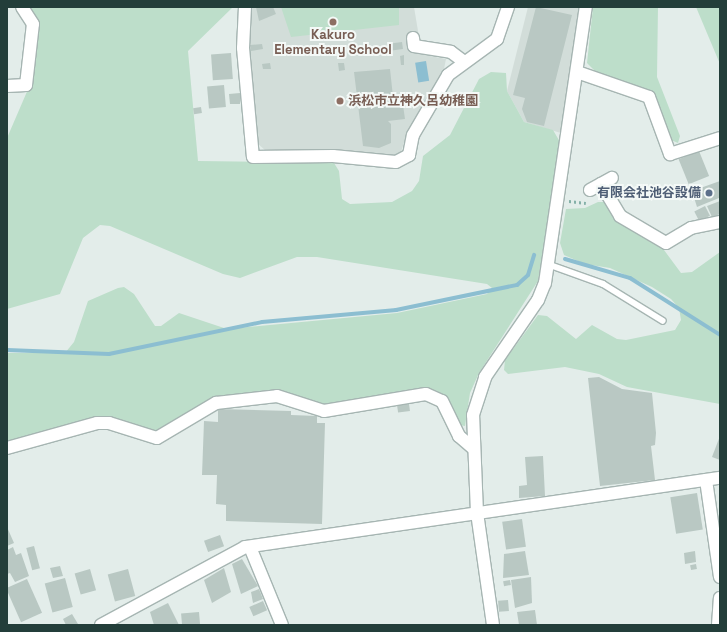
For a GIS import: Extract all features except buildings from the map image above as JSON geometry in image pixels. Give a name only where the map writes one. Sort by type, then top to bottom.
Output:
[{"type":"street","points":[[7,86],[26,85],[33,24],[22,7]]},
{"type":"street","points":[[244,7],[243,48],[253,157],[403,160],[409,155],[413,135],[448,75],[463,61],[481,53],[497,39],[508,7]]},
{"type":"street","points":[[489,624],[477,513],[473,448],[477,395],[485,377],[538,300],[550,265],[586,7]]},
{"type":"street","points":[[413,38],[414,46],[451,52],[463,61]]},
{"type":"street","points":[[577,72],[648,97],[670,154],[720,138]]},
{"type":"street","points":[[590,190],[612,178]]},
{"type":"street","points":[[601,184],[620,216],[666,243],[692,228],[720,222]]},
{"type":"street","points":[[7,448],[98,422],[109,423],[157,438],[216,402],[277,396],[324,411],[426,394],[442,401],[459,436],[473,448]]},
{"type":"street","points":[[101,625],[250,546],[720,478]]},
{"type":"street","points":[[706,480],[720,577]]},
{"type":"street","points":[[250,546],[282,625]]},
{"type":"street","points":[[718,625],[720,598]]},
{"type":"lane","points":[[550,265],[603,284],[663,321]]},
{"type":"shaded area","name":"浜松市立神久呂幼稚園","points":[[251,7],[414,7],[419,37],[407,39],[409,52],[446,59],[444,69],[407,133],[400,155],[265,150],[258,144],[249,48]]},
{"type":"shaded area","points":[[528,7],[579,7],[561,133],[524,122],[507,91]]},
{"type":"green space","points":[[29,7],[233,7],[188,51],[198,161],[334,163],[339,171],[342,199],[350,204],[392,202],[412,191],[419,181],[423,156],[450,135],[479,79],[491,72],[506,73],[507,91],[524,122],[553,130],[560,142],[538,281],[479,373],[470,393],[465,426],[459,425],[446,398],[437,391],[426,389],[324,406],[278,391],[214,398],[156,433],[97,417],[7,442],[7,353],[65,353],[74,342],[88,301],[118,288],[124,287],[134,294],[155,326],[161,326],[179,313],[227,329],[397,313],[487,294],[492,288],[487,284],[317,257],[297,257],[240,278],[223,274],[110,226],[100,225],[83,238],[60,294],[7,309],[7,138],[32,80],[39,22]]},
{"type":"green space","points":[[281,7],[399,7],[399,25],[291,37]]},
{"type":"green space","points":[[593,7],[658,7],[657,77],[680,136],[678,143],[671,140],[650,91],[596,72],[587,63]]},
{"type":"green space","points":[[696,7],[720,7],[720,64]]},
{"type":"green space","points":[[598,202],[604,202],[664,250],[681,273],[692,272],[720,252],[720,404],[627,387],[599,374],[565,367],[508,374],[504,370],[505,360],[538,315],[547,316],[576,339],[592,325],[617,339],[626,340],[675,330],[681,320],[679,308],[671,299],[652,287],[610,268],[585,264],[564,255],[560,243],[566,209],[585,208]]},
{"type":"water","points":[[426,61],[429,81],[418,82],[415,63]]},
{"type":"waterway","points":[[7,350],[109,354],[262,322],[396,310],[517,285],[528,275],[534,255]]},
{"type":"waterway","points":[[565,259],[630,278],[720,335]]},
{"type":"place","name":"Kakuro Elementary School","points":[[333,22]]},
{"type":"place","name":"浜松市立神久呂幼稚園","points":[[340,101]]},
{"type":"place","name":"有限会社池谷設備","points":[[709,193]]}]
